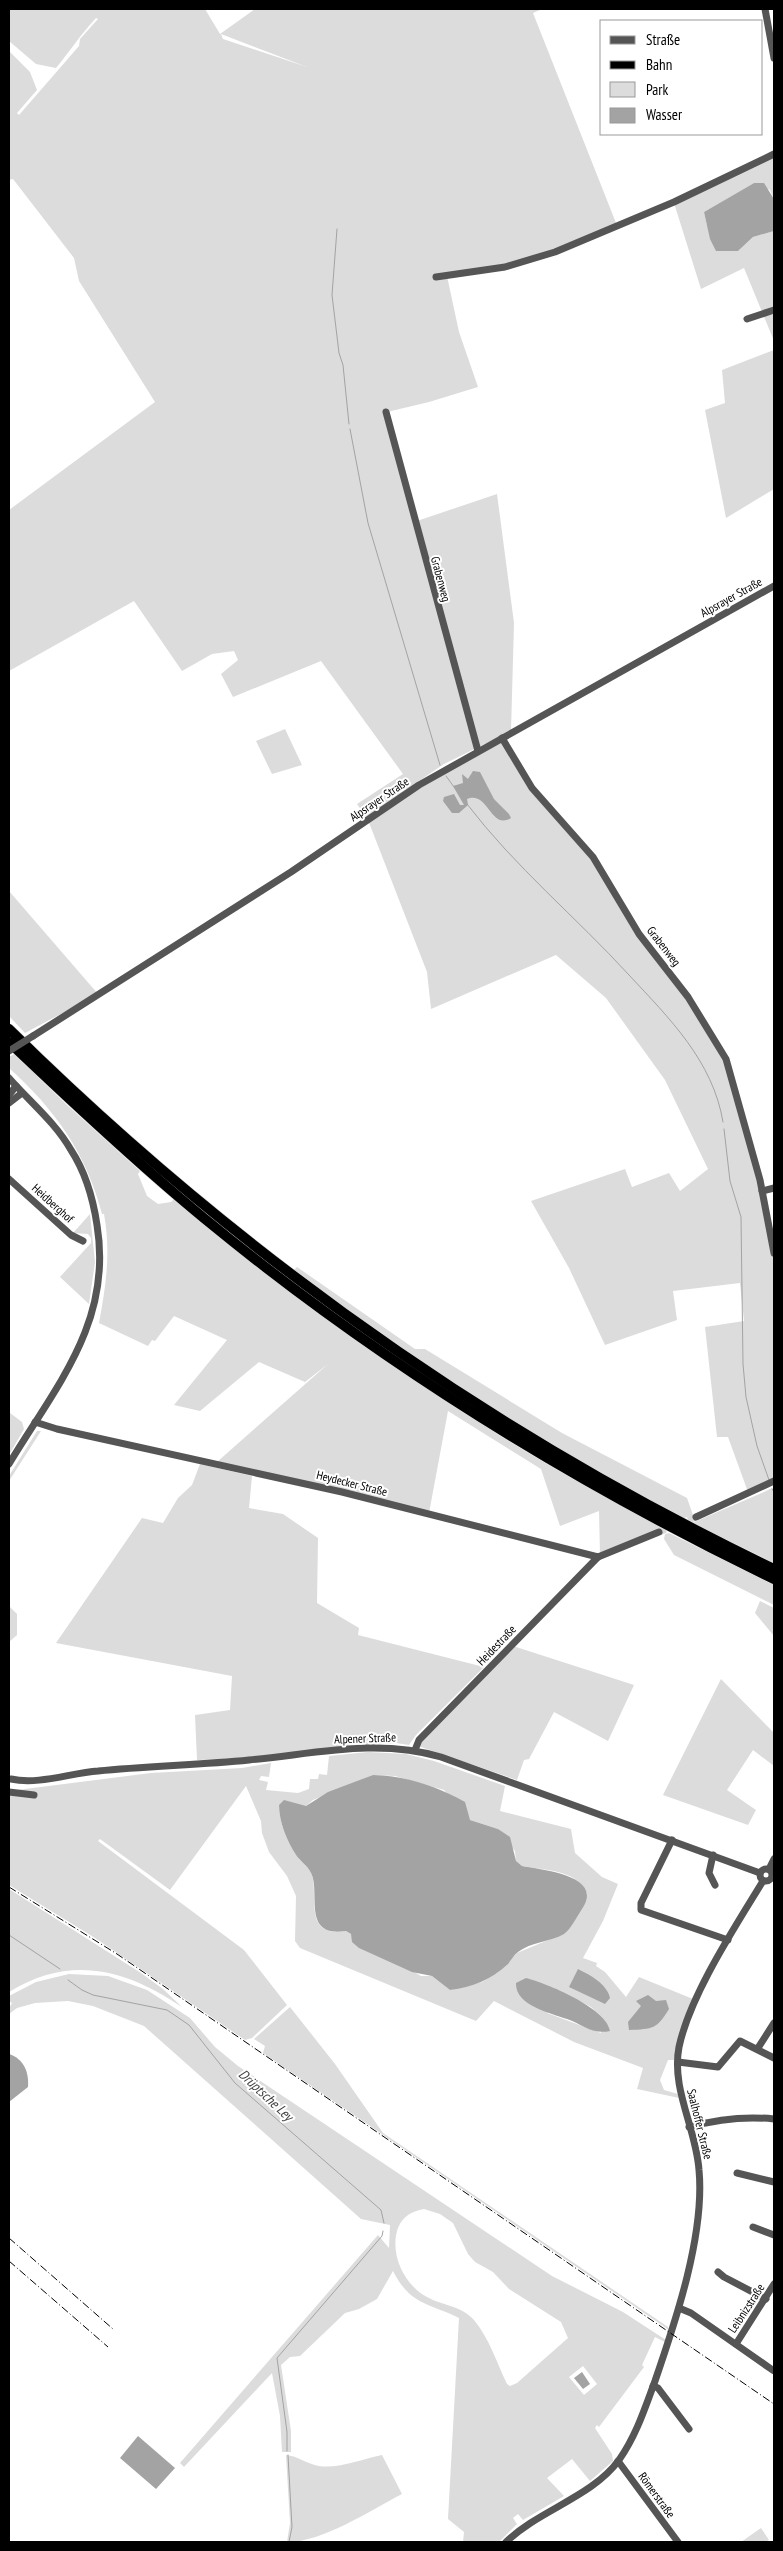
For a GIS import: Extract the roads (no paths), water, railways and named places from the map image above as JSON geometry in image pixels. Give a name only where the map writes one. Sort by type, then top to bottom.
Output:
[{"type":"highway","points":[[9,1029],[102,1119],[184,1190],[296,1279],[387,1345],[503,1422],[589,1473],[722,1544],[774,1569]]},
{"type":"highway","points":[[9,1042],[97,1126],[205,1219],[309,1300],[389,1357],[502,1431],[568,1470],[672,1528],[774,1579]]},
{"type":"street","points":[[765,9],[774,58]]},
{"type":"street","points":[[436,277],[505,267],[555,252],[674,202],[774,154]]},
{"type":"street","points":[[747,319],[774,310]]},
{"type":"street","name":"Grabenweg","points":[[386,412],[478,751]]},
{"type":"street","name":"Alpsrayer Straße","points":[[9,1051],[291,872],[413,789],[774,586]]},
{"type":"street","name":"Grabenweg","points":[[502,738],[532,788],[593,856],[639,934],[688,997],[726,1059],[762,1192],[774,1253]]},
{"type":"street","points":[[9,1078],[57,1129],[84,1174],[94,1203],[101,1246],[98,1295],[88,1326],[68,1370],[9,1464]]},
{"type":"street","points":[[9,1095],[16,1086]]},
{"type":"street","points":[[9,1103],[22,1093]]},
{"type":"street","name":"Heidberghof","points":[[9,1178],[71,1235],[84,1241]]},
{"type":"street","points":[[762,1192],[774,1188]]},
{"type":"street","name":"Heydecker Straße","points":[[34,1422],[57,1429],[342,1492],[598,1557]]},
{"type":"street","points":[[696,1517],[774,1481]]},
{"type":"street","points":[[598,1557],[659,1532]]},
{"type":"street","name":"Heidestraße","points":[[415,1750],[419,1740],[598,1557]]},
{"type":"street","name":"Alpener Straße","points":[[10,1781],[26,1781],[96,1771],[250,1760],[371,1747],[415,1750],[441,1757],[760,1873]]},
{"type":"street","points":[[9,1771],[10,1781]]},
{"type":"street","points":[[9,1792],[34,1795]]},
{"type":"street","points":[[672,1840],[641,1903],[641,1910],[728,1940]]},
{"type":"street","points":[[713,1855],[709,1873],[716,1885]]},
{"type":"street","points":[[769,1869],[763,1869],[760,1873],[763,1881],[773,1879],[769,1869],[774,1859]]},
{"type":"street","name":"Saalhoffer Straße","points":[[506,2542],[534,2519],[590,2487],[618,2461],[634,2436],[679,2308],[694,2240],[700,2187],[699,2167],[682,2099],[678,2062],[679,2048],[685,2025],[700,1991],[763,1881]]},
{"type":"street","points":[[758,2048],[774,2023]]},
{"type":"street","points":[[678,2062],[715,2067],[722,2064],[740,2041],[758,2048],[774,2058]]},
{"type":"street","points":[[689,2127],[747,2117],[774,2119]]},
{"type":"street","points":[[737,2173],[774,2182]]},
{"type":"street","points":[[753,2227],[774,2235]]},
{"type":"street","points":[[718,2272],[724,2278],[766,2298]]},
{"type":"street","name":"Leibnizstraße","points":[[736,2344],[774,2284]]},
{"type":"street","points":[[679,2308],[736,2344],[774,2371]]},
{"type":"street","points":[[653,2386],[658,2388],[689,2429]]},
{"type":"street","name":"Römerstraße","points":[[618,2461],[678,2542]]},
{"type":"water","points":[[754,183],[764,183],[774,199],[774,231],[753,237],[738,251],[716,251],[710,239],[704,212]]},
{"type":"water","points":[[473,771],[480,772],[494,799],[511,818],[504,821],[499,819],[485,804],[474,798],[467,799],[468,805],[459,813],[452,813],[443,801],[444,797],[454,794],[460,805],[464,805],[453,786],[463,783],[462,774],[468,779]]},
{"type":"water","points":[[373,1775],[398,1777],[454,1796],[465,1802],[470,1820],[498,1829],[510,1837],[516,1861],[522,1866],[556,1872],[578,1882],[585,1889],[587,1898],[569,1929],[559,1937],[523,1949],[502,1970],[488,1978],[474,1985],[450,1990],[432,1976],[412,1972],[359,1948],[352,1942],[351,1934],[346,1931],[332,1931],[323,1928],[315,1912],[314,1881],[308,1868],[296,1855],[284,1831],[279,1805],[284,1800],[306,1806],[328,1792]]},
{"type":"water","points":[[578,1969],[602,1984],[610,1998],[605,2004],[569,1987]]},
{"type":"water","points":[[526,1978],[561,1991],[587,2005],[606,2022],[610,2031],[598,2032],[592,2030],[543,2011],[527,2002],[517,1991],[516,1983]]},
{"type":"water","points":[[648,1995],[656,2001],[666,2000],[669,2009],[661,2021],[654,2027],[629,2030],[628,2022],[641,2006],[636,2001]]},
{"type":"water","points":[[9,2054],[22,2063],[26,2071],[28,2087],[9,2102]]},
{"type":"water","points":[[582,2372],[590,2384],[583,2389],[574,2378]]},
{"type":"water","points":[[138,2436],[175,2468],[156,2489],[120,2458]]},
{"type":"waterway","points":[[337,229],[332,295],[339,353],[343,365],[349,424]]},
{"type":"waterway","points":[[350,429],[368,523],[440,765]]},
{"type":"waterway","points":[[446,776],[454,787]]},
{"type":"waterway","points":[[467,804],[505,849],[609,954],[674,1024],[710,1079],[718,1100],[723,1122]]},
{"type":"waterway","points":[[724,1129],[730,1181],[741,1217],[743,1364],[746,1397],[757,1446],[769,1480]]},
{"type":"waterway","name":"Drüptsche Ley","points":[[9,1935],[60,1969]]},
{"type":"waterway","name":"Drüptsche Ley","points":[[68,1980],[93,1995],[167,2010],[189,2025],[235,2083],[381,2210],[384,2223]]},
{"type":"waterway","name":"Drüptsche Ley","points":[[287,2451],[287,2432],[277,2358],[382,2236],[383,2231]]},
{"type":"waterway","name":"Drüptsche Ley","points":[[288,2455],[292,2527],[289,2542]]},
{"type":"tunnel","points":[[659,1532],[696,1517]]},
{"type":"railway","points":[[9,1887],[117,1954],[774,2404]]},
{"type":"railway","points":[[9,2238],[113,2329]]},
{"type":"railway","points":[[9,2261],[108,2347]]}]
